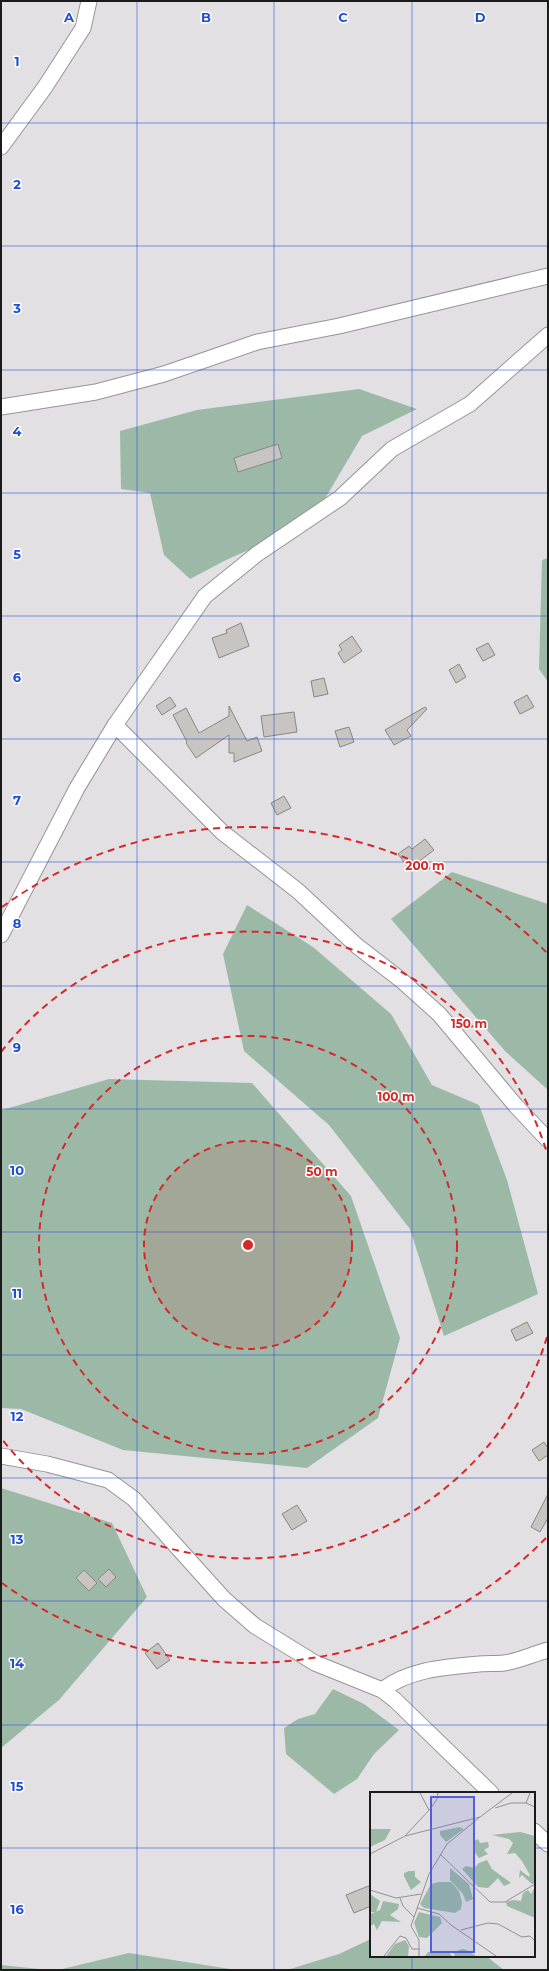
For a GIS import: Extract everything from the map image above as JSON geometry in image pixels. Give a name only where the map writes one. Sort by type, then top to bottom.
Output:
[{"type":"street","points":[[1,147],[45,87],[83,28],[89,1]]},
{"type":"street","points":[[1,407],[96,392],[164,374],[256,342],[339,326],[548,276]]},
{"type":"street","points":[[1,936],[77,788],[115,725],[205,596],[256,554],[340,498],[392,449],[470,404],[548,335]]},
{"type":"street","points":[[115,725],[222,832],[298,891],[357,946],[401,980],[439,1014],[516,1106],[548,1140]]},
{"type":"street","points":[[1,1456],[47,1464],[108,1480],[134,1499],[224,1599],[255,1626],[315,1663],[382,1690],[395,1700],[490,1792]]},
{"type":"street","points":[[382,1690],[393,1682],[413,1673],[440,1668],[509,1662],[548,1650]]},
{"type":"street","points":[[535,1832],[548,1844]]},
{"type":"green space","points":[[359,389],[417,409],[362,436],[323,502],[260,545],[226,560],[190,579],[164,555],[150,493],[121,489],[120,431],[197,410]]},
{"type":"green space","points":[[548,558],[548,682],[539,669],[542,560]]},
{"type":"green space","points":[[452,872],[548,904],[548,1090],[505,1051],[391,919]]},
{"type":"green space","points":[[247,905],[313,947],[391,1014],[432,1085],[479,1105],[507,1180],[538,1294],[444,1336],[410,1229],[329,1125],[244,1051],[223,954]]},
{"type":"green space","points":[[109,1079],[252,1083],[351,1196],[400,1338],[378,1418],[307,1468],[123,1450],[21,1409],[1,1408],[1,1112],[2,1110]]},
{"type":"green space","points":[[1,1488],[112,1523],[147,1597],[59,1700],[1,1748]]},
{"type":"green space","points":[[333,1689],[364,1704],[399,1730],[374,1754],[357,1779],[334,1794],[286,1754],[284,1728],[298,1719],[315,1714]]},
{"type":"green space","points":[[370,1939],[370,1957],[487,1957],[504,1970],[287,1970],[339,1954]]},
{"type":"green space","points":[[129,1953],[230,1969],[230,1970],[58,1970]]},
{"type":"green space","points":[[1,1965],[49,1970],[1,1970]]},
{"type":"building","points":[[278,444],[282,458],[238,472],[234,458]]},
{"type":"building","points":[[241,623],[249,646],[219,658],[212,638],[227,633],[226,630]]},
{"type":"building","points":[[352,636],[362,651],[344,663],[338,653],[342,650],[339,645]]},
{"type":"building","points":[[488,643],[495,655],[483,661],[476,649]]},
{"type":"building","points":[[459,664],[466,677],[456,683],[449,670]]},
{"type":"building","points":[[324,678],[328,694],[314,697],[311,681]]},
{"type":"building","points":[[527,695],[534,707],[520,714],[514,702]]},
{"type":"building","points":[[170,697],[176,706],[162,715],[156,706]]},
{"type":"building","points":[[229,706],[247,741],[257,737],[262,751],[234,762],[234,753],[229,753],[229,735],[196,758],[186,743],[187,742],[173,715],[186,708],[199,733],[229,716]]},
{"type":"building","points":[[425,707],[427,709],[407,730],[411,736],[394,745],[385,730]]},
{"type":"building","points":[[294,712],[297,732],[264,737],[261,716]]},
{"type":"building","points":[[349,727],[354,742],[340,747],[335,731]]},
{"type":"building","points":[[284,796],[291,808],[277,815],[271,803]]},
{"type":"building","points":[[425,839],[434,850],[409,869],[398,854],[409,846],[412,849]]},
{"type":"building","points":[[527,1322],[533,1333],[516,1341],[511,1330]]},
{"type":"building","points":[[544,1442],[548,1448],[548,1455],[539,1461],[532,1450]]},
{"type":"building","points":[[548,1494],[548,1518],[540,1532],[531,1527]]},
{"type":"building","points":[[297,1505],[307,1521],[292,1530],[282,1514]]},
{"type":"building","points":[[109,1569],[116,1577],[106,1587],[98,1579]]},
{"type":"building","points":[[84,1570],[97,1583],[89,1591],[76,1578]]},
{"type":"building","points":[[158,1643],[170,1660],[157,1669],[145,1653]]},
{"type":"building","points":[[370,1885],[370,1906],[354,1913],[346,1895]]}]
